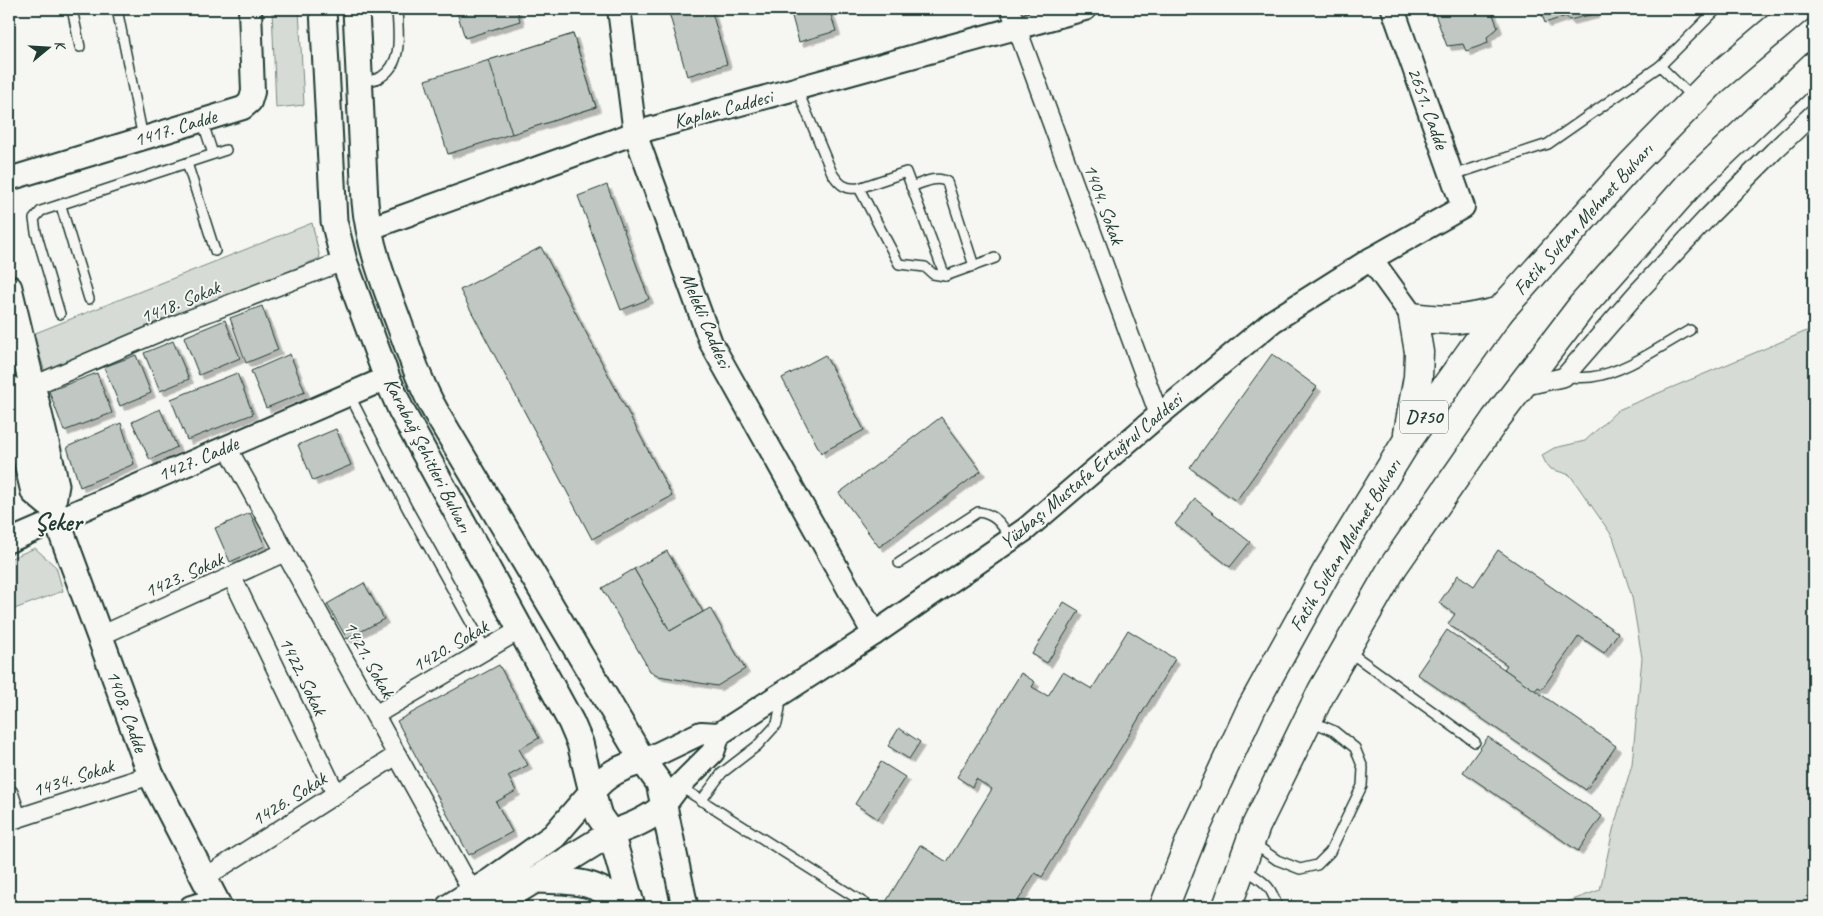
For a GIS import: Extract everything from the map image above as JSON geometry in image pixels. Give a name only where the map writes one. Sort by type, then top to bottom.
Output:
[{"type":"highway","name":"Fatih Sultan Mehmet Bulvarı","points":[[1164,907],[1193,834],[1252,707],[1327,570],[1407,441],[1500,311],[1631,165],[1714,80],[1798,9]]},
{"type":"highway","points":[[1227,907],[1256,826],[1322,691],[1394,568],[1494,420],[1582,306],[1690,184],[1814,66]]},
{"type":"highway","points":[[1407,441],[1418,377],[1419,352],[1413,317],[1456,320],[1500,311]]},
{"type":"main road","name":"Karabağ Şehitleri Bulvarı","points":[[323,9],[332,205],[344,261],[387,378],[401,410],[571,722],[580,743],[599,816],[611,832],[632,907]]},
{"type":"main road","name":"Karabağ Şehitleri Bulvarı","points":[[356,9],[365,202],[368,229],[378,266],[426,394],[643,761],[659,783],[686,907]]},
{"type":"main road","name":"1408. Cadde","points":[[9,288],[21,387],[56,485],[55,514],[151,775],[212,895]]},
{"type":"main road","points":[[482,900],[554,836],[592,792],[599,781],[607,775],[643,761]]},
{"type":"main road","points":[[449,907],[482,900],[534,880],[611,832],[631,827],[648,818],[664,806]]},
{"type":"main road","points":[[534,880],[584,882],[601,888],[624,907]]},
{"type":"street","name":"1417. Cadde","points":[[9,179],[243,108],[250,102],[253,92],[250,9]]},
{"type":"street","name":"Melekli Caddesi","points":[[619,9],[635,133],[711,342],[874,634]]},
{"type":"street","name":"Kaplan Caddesi","points":[[368,229],[635,133],[796,89],[1013,19],[1085,9]]},
{"type":"street","name":"2651. Cadde","points":[[1393,9],[1463,207]]},
{"type":"street","name":"1404. Sokak","points":[[1013,19],[1159,415]]},
{"type":"street","points":[[1519,388],[1564,377],[1637,293],[1709,216],[1814,113]]},
{"type":"street","name":"Yüzbaşı Mustafa Ertuğrul Caddesi","points":[[643,761],[700,733],[719,734],[874,634],[1026,529],[1159,415],[1273,321],[1371,260],[1463,207]]},
{"type":"street","points":[[1371,260],[1413,317]]},
{"type":"street","name":"1418. Sokak","points":[[21,387],[185,321],[344,261]]},
{"type":"street","name":"1427. Cadde","points":[[9,541],[55,514],[227,447],[387,378]]},
{"type":"street","name":"1421. Sokak","points":[[227,447],[397,755],[482,900]]},
{"type":"street","name":"1423. Sokak","points":[[100,636],[285,552]]},
{"type":"street","name":"1422. Sokak","points":[[232,577],[336,794]]},
{"type":"street","name":"1420. Sokak","points":[[375,715],[521,630]]},
{"type":"street","points":[[664,806],[679,786],[713,752],[719,734]]},
{"type":"street","name":"1426. Sokak","points":[[212,895],[336,794],[397,755]]},
{"type":"street","name":"1434. Sokak","points":[[13,820],[151,775]]},
{"type":"street","points":[[9,794],[13,820]]},
{"type":"street","points":[[191,907],[212,895]]},
{"type":"lane","points":[[72,9],[80,47]]},
{"type":"lane","points":[[116,9],[143,138]]},
{"type":"lane","points":[[359,83],[380,78],[391,67],[399,48],[397,9]]},
{"type":"lane","points":[[1452,176],[1548,144],[1660,66],[1717,9]]},
{"type":"lane","points":[[1660,66],[1695,99]]},
{"type":"lane","points":[[796,89],[832,173],[839,184],[850,189],[859,188],[906,172],[945,276]]},
{"type":"lane","points":[[202,120],[213,154]]},
{"type":"lane","points":[[60,314],[36,232],[34,219],[41,211],[61,206],[226,150]]},
{"type":"lane","points":[[187,163],[216,251]]},
{"type":"lane","points":[[911,187],[930,180],[942,179],[947,182],[974,266]]},
{"type":"lane","points":[[859,188],[898,264],[924,267],[933,274],[945,276],[995,258]]},
{"type":"lane","points":[[61,206],[89,299]]},
{"type":"lane","points":[[1564,377],[1592,377],[1612,371],[1633,362],[1690,330]]},
{"type":"lane","points":[[349,394],[407,508],[486,650]]},
{"type":"lane","points":[[899,563],[978,512],[990,513],[1002,525],[1011,539]]},
{"type":"lane","points":[[1346,649],[1475,742]]},
{"type":"lane","points":[[701,801],[722,773],[757,746],[777,724],[780,708],[779,696]]},
{"type":"lane","points":[[1246,854],[1277,860],[1300,869],[1317,864],[1330,852],[1362,786],[1363,768],[1355,748],[1334,731],[1308,720]]},
{"type":"lane","points":[[679,786],[869,906]]},
{"type":"lane","points":[[1246,854],[1267,884],[1277,907]]},
{"type":"shaded area","points":[[272,9],[299,9],[304,105],[276,108]]},
{"type":"shaded area","points":[[312,223],[320,258],[45,372],[33,334]]},
{"type":"shaded area","points":[[1814,328],[1814,907],[1553,907],[1600,890],[1613,830],[1632,764],[1642,658],[1632,597],[1613,537],[1570,475],[1551,469],[1542,455],[1554,448],[1585,441],[1618,410]]},
{"type":"shaded area","points":[[35,548],[56,567],[63,591],[9,611],[9,559]]},
{"type":"building","points":[[456,9],[517,9],[520,21],[465,38]]},
{"type":"building","points":[[668,9],[711,9],[727,64],[687,76]]},
{"type":"building","points":[[790,9],[829,9],[836,31],[799,42]]},
{"type":"building","points":[[1433,9],[1491,9],[1498,28],[1487,37],[1488,43],[1466,51],[1463,44],[1447,46]]},
{"type":"building","points":[[1540,9],[1596,9],[1594,14],[1569,20],[1566,16],[1545,23]]},
{"type":"building","points":[[573,34],[596,107],[448,154],[425,80]]},
{"type":"building","points":[[573,34],[596,107],[512,134],[489,60]]},
{"type":"building","points":[[607,185],[649,299],[621,310],[578,196]]},
{"type":"building","points":[[541,247],[672,496],[592,539],[460,290]]},
{"type":"building","points":[[262,306],[278,350],[246,363],[230,318]]},
{"type":"building","points":[[225,320],[240,358],[199,375],[184,337]]},
{"type":"building","points":[[173,341],[189,379],[160,391],[144,353]]},
{"type":"building","points":[[290,354],[305,392],[266,408],[251,371]]},
{"type":"building","points":[[1272,354],[1317,387],[1236,501],[1190,468]]},
{"type":"building","points":[[136,355],[151,393],[120,406],[104,367]]},
{"type":"building","points":[[825,355],[864,430],[821,453],[782,378]]},
{"type":"building","points":[[97,373],[112,413],[64,431],[49,391]]},
{"type":"building","points":[[237,373],[253,414],[187,440],[171,399]]},
{"type":"building","points":[[160,409],[177,447],[150,460],[132,422]]},
{"type":"building","points":[[941,417],[981,471],[879,547],[839,493]]},
{"type":"building","points":[[121,423],[134,464],[80,487],[67,447]]},
{"type":"building","points":[[336,429],[351,465],[313,481],[298,445]]},
{"type":"building","points":[[1195,499],[1250,542],[1230,567],[1175,524]]},
{"type":"building","points":[[250,513],[265,546],[230,562],[215,528]]},
{"type":"building","points":[[1498,550],[1618,633],[1604,653],[1579,636],[1542,689],[1538,687],[1535,691],[1504,669],[1507,665],[1448,624],[1455,614],[1439,603],[1458,575],[1474,586]]},
{"type":"building","points":[[667,551],[703,612],[670,631],[634,569]]},
{"type":"building","points":[[634,569],[670,631],[710,608],[745,669],[717,686],[659,676],[650,671],[602,588]]},
{"type":"building","points":[[364,583],[384,619],[347,639],[327,604]]},
{"type":"building","points":[[1064,602],[1079,611],[1047,663],[1032,654]]},
{"type":"building","points":[[1128,630],[1175,659],[1042,877],[1035,873],[1016,904],[1022,907],[883,907],[920,845],[947,862],[992,789],[976,779],[972,787],[957,777],[1021,673],[1035,682],[1032,687],[1048,696],[1063,672],[1092,689]]},
{"type":"building","points":[[1447,630],[1616,746],[1586,790],[1417,674]]},
{"type":"building","points":[[499,665],[539,738],[519,749],[528,765],[508,776],[516,791],[496,802],[512,832],[469,855],[397,721]]},
{"type":"building","points":[[899,728],[920,742],[909,759],[888,746]]},
{"type":"building","points":[[1488,737],[1602,816],[1578,851],[1463,772]]},
{"type":"building","points":[[881,762],[905,777],[878,819],[855,804]]},
{"type":"district","name":"Şeker","points":[[58,522]]}]
